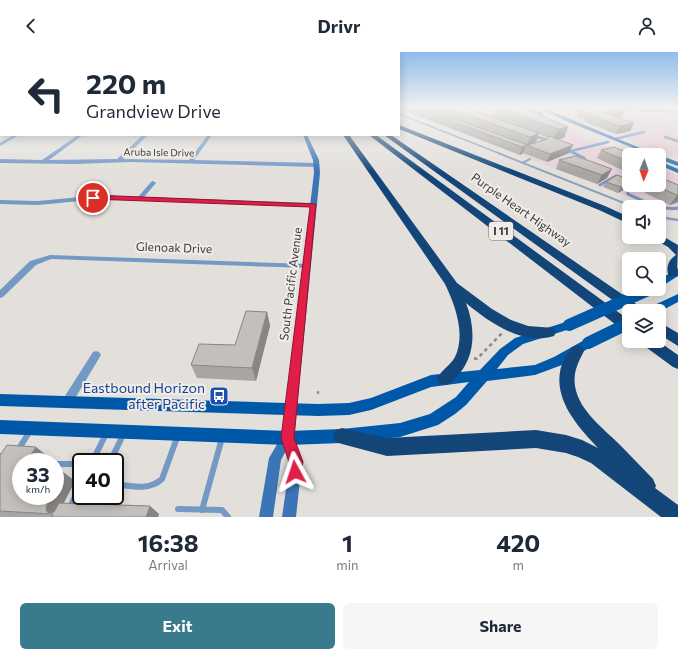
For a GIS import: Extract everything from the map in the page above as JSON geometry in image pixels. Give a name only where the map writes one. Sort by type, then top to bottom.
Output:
[{"type":"highway","points":[[403,129],[602,208],[622,218]]},
{"type":"highway","points":[[347,136],[451,284],[462,310],[466,326],[466,340],[461,361],[454,372],[445,379]]},
{"type":"highway","name":"I 11","points":[[373,136],[622,322]]},
{"type":"highway","name":"Purple Heart Highway","points":[[389,136],[627,304]]},
{"type":"highway","points":[[666,236],[678,240]]},
{"type":"highway","points":[[666,242],[672,245],[678,252]]},
{"type":"highway","points":[[675,272],[673,265],[678,258]]},
{"type":"highway","points":[[451,284],[479,307],[514,327],[526,331],[549,332]]},
{"type":"highway","points":[[666,332],[678,340]]},
{"type":"highway","points":[[583,347],[569,364],[567,374],[567,385],[573,403],[595,433],[670,511]]},
{"type":"highway","points":[[658,348],[678,363]]},
{"type":"highway","points":[[342,436],[387,447],[519,440],[551,440],[582,449],[597,457],[670,511]]},
{"type":"main road","points":[[666,281],[675,272]]},
{"type":"main road","points":[[0,427],[288,438],[342,436],[400,430],[434,420],[461,402],[482,376],[511,346],[528,338],[569,325],[634,296]]},
{"type":"main road","points":[[666,304],[678,298]]},
{"type":"main road","points":[[0,400],[318,410],[360,407],[384,400],[414,387],[445,379],[535,370],[558,361],[622,327]]},
{"type":"street","points":[[578,129],[623,148]]},
{"type":"street","points":[[588,129],[636,148]]},
{"type":"street","points":[[0,145],[15,136]]},
{"type":"street","points":[[43,162],[80,136]]},
{"type":"street","points":[[119,160],[145,136]]},
{"type":"street","points":[[190,162],[209,136]]},
{"type":"street","name":"South Pacific Avenue","points":[[289,517],[296,462],[288,438],[317,174],[317,165],[305,136]]},
{"type":"street","points":[[608,142],[615,140]]},
{"type":"street","points":[[666,159],[678,164]]},
{"type":"street","name":"Aruba Isle Drive","points":[[0,161],[43,162],[119,160],[317,165]]},
{"type":"street","points":[[666,166],[678,170]]},
{"type":"street","points":[[139,199],[153,183]]},
{"type":"street","points":[[0,202],[38,203],[85,198],[314,205]]},
{"type":"street","name":"Glenoak Drive","points":[[0,295],[33,263],[50,256],[307,266]]},
{"type":"street","points":[[66,402],[96,355]]},
{"type":"street","name":"South Pacific Avenue","points":[[266,517],[275,458],[288,438]]},
{"type":"lane","points":[[615,140],[644,132]]},
{"type":"lane","points":[[529,134],[551,142]]},
{"type":"lane","points":[[526,137],[540,142]]},
{"type":"lane","points":[[665,137],[678,141]]},
{"type":"lane","points":[[570,151],[608,142]]},
{"type":"lane","points":[[563,148],[584,158]]},
{"type":"lane","points":[[600,185],[616,176]]},
{"type":"lane","points":[[628,192],[628,194],[660,207],[678,208]]},
{"type":"lane","points":[[16,453],[32,428]]},
{"type":"lane","points":[[97,453],[108,431]]},
{"type":"lane","points":[[114,453],[125,431]]},
{"type":"lane","points":[[124,484],[152,486],[159,484],[179,434]]},
{"type":"lane","points":[[202,510],[223,435]]},
{"type":"lane","points":[[65,517],[72,503]]},
{"type":"lane","points":[[178,509],[222,510],[228,514],[228,517]]},
{"type":"path","points":[[471,357],[477,359],[505,329]]},
{"type":"shaded area","points":[[450,129],[564,129],[622,152],[622,192],[666,192],[666,171],[678,176],[678,212],[666,210],[666,200],[637,200]]},
{"type":"shaded area","points":[[601,129],[678,129],[678,158],[666,153],[666,148],[652,148]]},
{"type":"building","points":[[473,129],[482,129],[528,145],[547,139],[549,136],[573,145],[550,154],[526,145],[522,147]]},
{"type":"building","points":[[506,129],[526,129],[539,133],[530,137]]},
{"type":"building","points":[[614,147],[622,150],[622,159],[601,150]]},
{"type":"building","points":[[576,156],[612,169],[602,175],[559,160]]},
{"type":"building","points":[[617,175],[622,177],[621,187],[606,182]]},
{"type":"building","points":[[666,180],[678,185],[677,195],[666,190]]},
{"type":"building","points":[[246,311],[267,312],[252,368],[191,365],[199,344],[235,345]]},
{"type":"building","points":[[7,445],[36,447],[32,453],[12,453],[12,505],[47,505],[47,512],[50,513],[54,512],[58,505],[64,505],[64,503],[72,503],[72,505],[150,506],[146,517],[52,517],[53,514],[0,511],[0,455]]},
{"type":"waterway","points":[[436,129],[501,154]]},
{"type":"waterway","points":[[498,153],[523,163]]},
{"type":"waterway","points":[[523,163],[530,159]]},
{"type":"waterway","points":[[523,163],[622,202]]},
{"type":"waterway","points":[[666,218],[678,220]]},
{"type":"place","name":"Eastbound Horizon after Pacific","points":[[219,396]]},
{"type":"route","points":[[93,198],[314,205],[288,438],[296,462],[295,472]]}]
